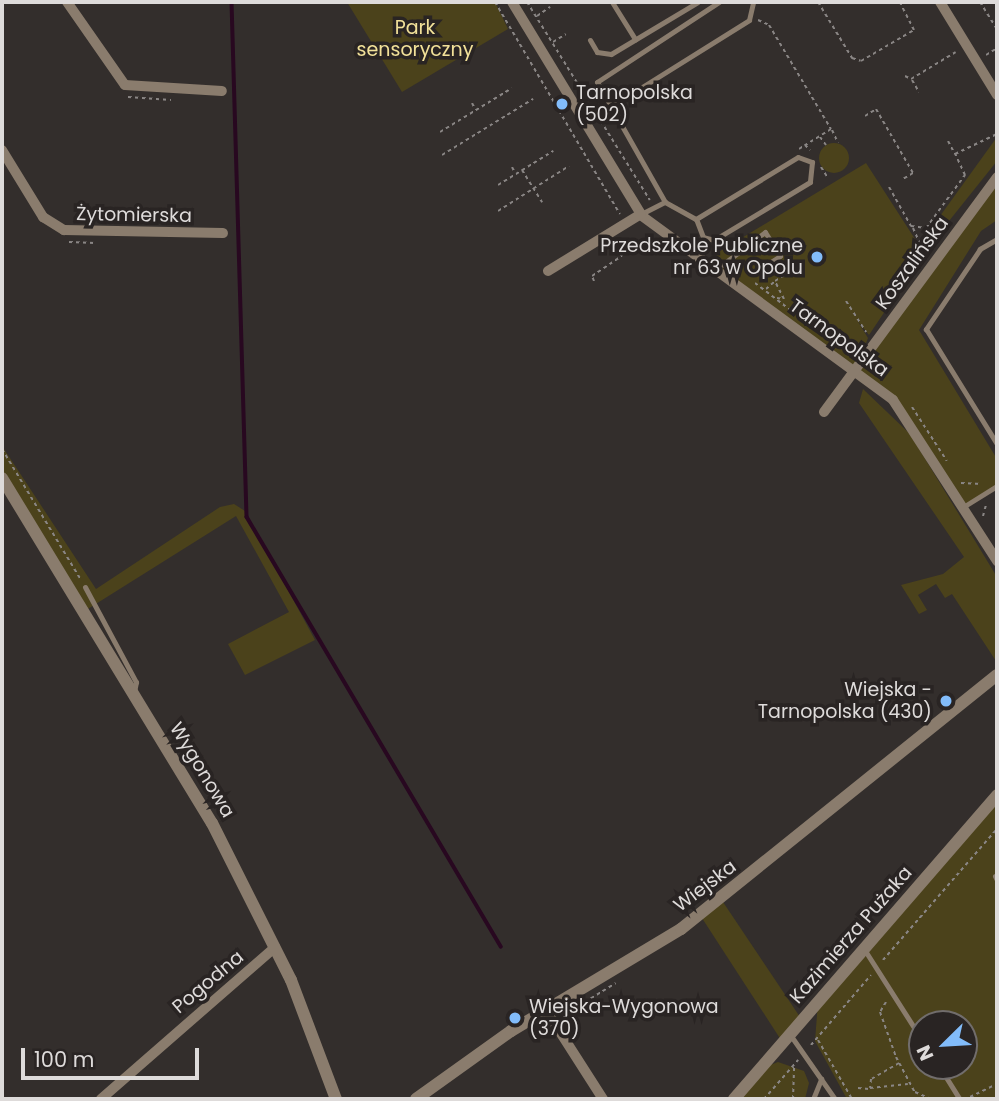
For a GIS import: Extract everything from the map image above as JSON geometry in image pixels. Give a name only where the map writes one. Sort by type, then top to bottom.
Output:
[{"type":"street","points":[[68,2],[125,85],[222,91]]},
{"type":"street","name":"Tarnopolska","points":[[512,2],[641,214],[714,271],[856,370],[912,423],[997,561]]},
{"type":"street","points":[[940,2],[997,95]]},
{"type":"street","name":"Żytomierska","points":[[2,150],[43,217],[64,230],[223,233]]},
{"type":"street","name":"Koszalińska","points":[[824,412],[997,177]]},
{"type":"street","points":[[548,271],[641,214]]},
{"type":"street","name":"Wygonowa","points":[[2,478],[212,823],[275,947],[336,1099]]},
{"type":"street","name":"Wiejska","points":[[416,1099],[681,929],[997,675]]},
{"type":"street","name":"Kazimierza Pużaka","points":[[734,1099],[997,795]]},
{"type":"street","name":"Pogodna","points":[[101,1099],[275,947]]},
{"type":"street","points":[[549,1015],[603,1099]]},
{"type":"lane","points":[[612,2],[635,39]]},
{"type":"lane","points":[[590,40],[604,55],[698,2]]},
{"type":"lane","points":[[696,219],[798,157],[812,162],[810,182],[714,240],[704,237],[696,219],[665,202],[610,107],[599,77],[719,2]]},
{"type":"lane","points":[[610,107],[749,20],[753,2]]},
{"type":"lane","points":[[641,214],[665,202]]},
{"type":"lane","points":[[714,271],[765,232],[780,256],[752,274]]},
{"type":"lane","points":[[997,239],[980,249],[926,329],[997,444]]},
{"type":"lane","points":[[962,507],[997,486]]},
{"type":"lane","points":[[85,586],[136,682],[134,695]]},
{"type":"lane","points":[[864,949],[908,1018]]},
{"type":"lane","points":[[790,1035],[835,1099]]},
{"type":"lane","points":[[813,1099],[821,1079]]},
{"type":"lane","points":[[949,1080],[962,1099]]},
{"type":"path","points":[[818,2],[852,58],[861,61],[914,30],[900,2]]},
{"type":"path","points":[[980,2],[997,29]]},
{"type":"path","points":[[536,16],[550,7]]},
{"type":"path","points":[[754,23],[769,25],[838,143]]},
{"type":"path","points":[[552,43],[566,34]]},
{"type":"path","points":[[985,55],[997,48]]},
{"type":"path","points":[[911,79],[960,50]]},
{"type":"path","points":[[936,58],[939,63]]},
{"type":"path","points":[[905,76],[911,79],[919,92]]},
{"type":"path","points":[[440,132],[512,88]]},
{"type":"path","points":[[442,155],[533,99]]},
{"type":"path","points":[[472,103],[476,110]]},
{"type":"path","points":[[865,116],[876,109],[913,173],[903,179]]},
{"type":"path","points":[[806,145],[831,129]]},
{"type":"path","points":[[955,154],[997,134]]},
{"type":"path","points":[[820,136],[826,145]]},
{"type":"path","points":[[916,235],[964,177],[948,141]]},
{"type":"path","points":[[498,185],[553,151]]},
{"type":"path","points":[[498,211],[569,166]]},
{"type":"path","points":[[512,167],[516,174]]},
{"type":"path","points":[[522,170],[542,202]]},
{"type":"path","points":[[889,187],[921,246]]},
{"type":"path","points":[[913,228],[920,229]]},
{"type":"path","points":[[594,281],[592,275],[622,256],[613,242],[622,237]]},
{"type":"path","points":[[765,290],[801,265]]},
{"type":"path","points":[[775,281],[784,299],[776,298]]},
{"type":"path","points":[[846,301],[870,338]]},
{"type":"path","points":[[2,449],[85,586]]},
{"type":"path","points":[[984,521],[991,498]]},
{"type":"path","points":[[815,1041],[997,829]]},
{"type":"path","points":[[549,1015],[623,977]]},
{"type":"path","points":[[892,993],[880,1012],[909,1084],[931,1099]]},
{"type":"path","points":[[817,1038],[852,1099]]},
{"type":"path","points":[[870,1088],[871,1079],[899,1063]]},
{"type":"path","points":[[764,1099],[794,1064],[793,1099]]},
{"type":"path","points":[[858,1088],[909,1084]]},
{"type":"path","points":[[962,1099],[997,1084]]},
{"type":"green space","name":"Park sensoryczny","points":[[347,2],[495,2],[508,29],[402,92]]},
{"type":"green space","points":[[997,137],[997,161],[929,246],[922,241]]},
{"type":"green space","points":[[834,143],[845,147],[849,158],[845,169],[834,173],[823,169],[819,158],[823,147]]},
{"type":"green space","points":[[866,163],[924,253],[869,335],[857,320],[868,338],[857,366],[997,177],[997,220],[981,231],[919,330],[997,459],[997,486],[963,507],[895,403],[714,271],[717,253]]},
{"type":"green space","points":[[863,389],[910,434],[997,577],[996,661],[952,594],[945,598],[936,584],[918,595],[927,610],[919,614],[901,585],[943,574],[964,557],[859,403]]},
{"type":"green space","points":[[2,446],[96,589],[220,507],[234,504],[245,511],[315,640],[245,675],[228,644],[289,612],[236,516],[83,612],[2,478]]},
{"type":"green space","points":[[997,795],[997,1099],[847,1099],[815,1041],[818,1002]]},
{"type":"green space","points":[[721,899],[802,1020],[783,1043],[700,915]]},
{"type":"green space","points":[[778,1062],[804,1071],[809,1083],[805,1099],[736,1099],[760,1069]]},
{"type":"waterway","points":[[232,2],[247,517],[501,947]]},
{"type":"place","name":"Tarnopolska (502)","points":[[562,104]]},
{"type":"place","name":"Przedszkole Publiczne nr 63 w Opolu","points":[[817,257]]},
{"type":"place","name":"Wiejska - Tarnopolska (430)","points":[[946,701]]},
{"type":"place","name":"Wiejska-Wygonowa (370)","points":[[515,1018]]}]
